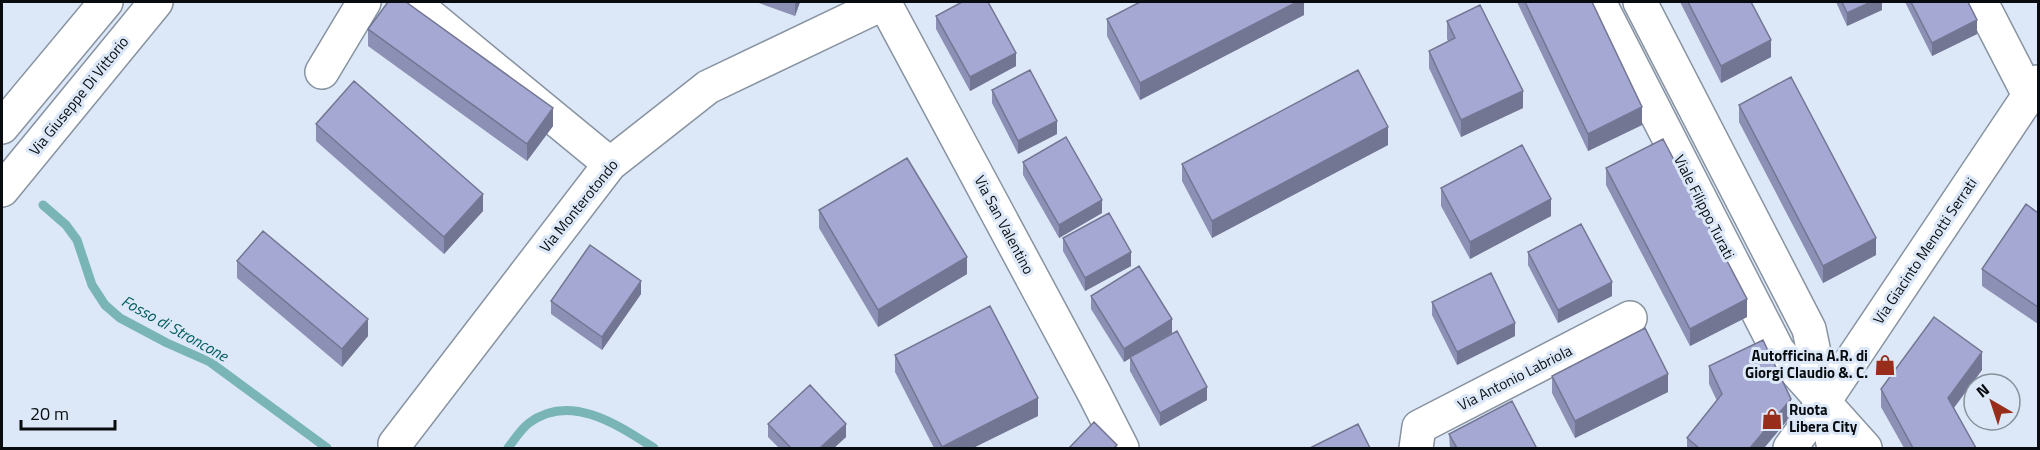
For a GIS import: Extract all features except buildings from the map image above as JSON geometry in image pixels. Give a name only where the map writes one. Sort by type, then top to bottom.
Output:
[{"type":"street","points":[[2,127],[106,2]]},
{"type":"street","name":"Via Giuseppe Di Vittorio","points":[[2,190],[156,2]]},
{"type":"street","points":[[322,72],[364,2]]},
{"type":"street","points":[[412,2],[610,164]]},
{"type":"street","name":"Via Monterotondo","points":[[395,444],[610,164],[708,87],[884,2]]},
{"type":"street","name":"Via San Valentino","points":[[884,2],[1095,393],[1122,448]]},
{"type":"street","name":"Viale Filippo Turati","points":[[1599,2],[1778,351],[1865,448]]},
{"type":"street","name":"Viale Filippo Turati","points":[[1640,2],[1809,329],[1834,448]]},
{"type":"street","points":[[1982,2],[2034,88]]},
{"type":"street","name":"Via Giacinto Menotti Serrati","points":[[1790,448],[1823,403],[2034,88]]},
{"type":"street","name":"Via Antonio Labriola","points":[[1416,448],[1419,427],[1630,318]]},
{"type":"waterway","name":"Fosso di Stroncone","points":[[43,205],[66,225],[77,240],[92,285],[105,305],[120,318],[167,343],[210,362],[327,448]]},
{"type":"waterway","name":"Fosso di Stroncone","points":[[508,448],[529,423],[545,414],[561,411],[577,411],[593,415],[625,430],[654,448]]},
{"type":"place","name":"Autofficina A.R. di Giorgi Claudio &. C.","points":[[1885,365]]},
{"type":"place","name":"Ruota Libera City","points":[[1772,419]]}]
